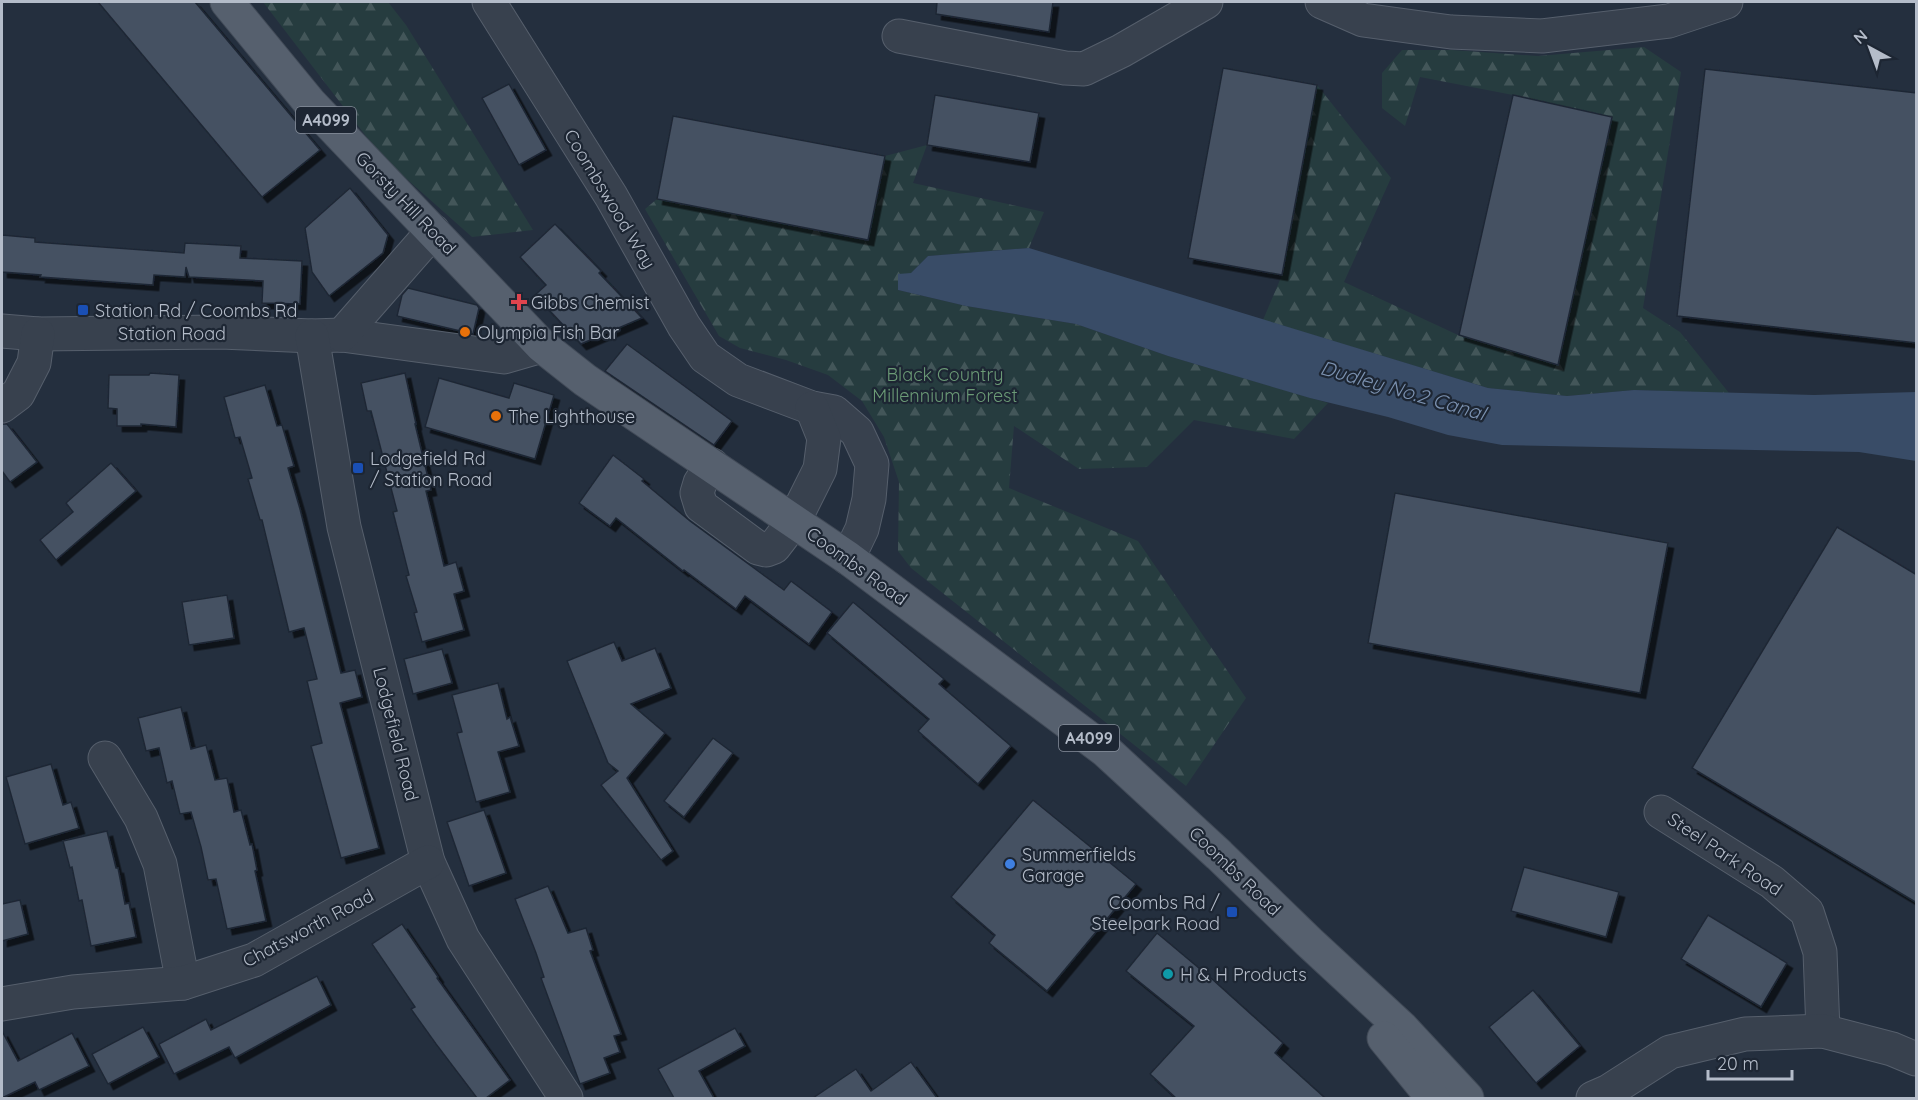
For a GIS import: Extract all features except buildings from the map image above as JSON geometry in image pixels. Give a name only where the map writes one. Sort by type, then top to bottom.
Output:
[{"type":"main road","name":"Gorsty Hill Road","points":[[227,2],[310,103],[542,346]]},
{"type":"main road","name":"Coombs Road","points":[[542,346],[585,380],[848,558],[1106,751],[1401,1027],[1467,1098]]},
{"type":"main road","name":"Coombs Road","points":[[1309,942],[1433,1098]]},
{"type":"street","name":"Coombswood Way","points":[[489,2],[610,196],[684,326],[705,357],[738,380],[812,408],[834,412],[857,432],[872,464],[869,499],[862,530],[848,558]]},
{"type":"street","points":[[899,36],[1065,68],[1084,69],[1121,51],[1206,2]]},
{"type":"street","points":[[1322,2],[1363,20],[1450,32],[1542,36],[1669,21],[1726,2]]},
{"type":"street","points":[[327,336],[433,231]]},
{"type":"street","name":"Station Road","points":[[2,331],[38,334],[221,332],[327,336]]},
{"type":"street","points":[[2,406],[18,394],[34,363],[38,334]]},
{"type":"street","points":[[327,336],[504,357],[542,346]]},
{"type":"street","name":"Lodgefield Road","points":[[327,336],[344,527],[428,862],[463,939],[566,1098]]},
{"type":"street","points":[[712,465],[700,483],[697,494],[701,506],[758,548],[766,550],[774,547],[794,521],[820,469],[824,438],[812,408]]},
{"type":"street","points":[[105,758],[141,818],[160,864],[183,983]]},
{"type":"street","name":"Steel Park Road","points":[[1661,812],[1772,882],[1806,912],[1820,952],[1823,1031]]},
{"type":"street","name":"Chatsworth Road","points":[[2,1004],[74,992],[183,983],[254,960],[428,862]]},
{"type":"street","points":[[1601,1096],[1670,1052],[1745,1034],[1823,1031],[1917,1059]]},
{"type":"green space","points":[[263,2],[388,2],[406,25],[533,230],[472,237],[382,157]]},
{"type":"green space","points":[[1644,47],[1681,72],[1643,308],[1680,332],[1729,393],[1634,390],[1567,396],[1488,388],[1263,320],[1282,275],[1317,85],[1391,178],[1344,282],[1458,335],[1558,365],[1612,117],[1420,77],[1405,126],[1382,108],[1382,73],[1402,50],[1452,50],[1538,56]]},
{"type":"green space","name":"Black Country Millennium Forest","points":[[927,145],[913,183],[1044,212],[1029,248],[928,256],[898,290],[966,306],[1076,324],[1168,356],[1328,403],[1294,439],[1194,420],[1147,467],[1079,469],[1014,426],[1009,488],[1138,541],[1246,698],[1186,786],[911,568],[898,551],[899,482],[884,437],[862,401],[828,375],[786,360],[740,348],[719,336],[645,209],[657,199],[868,240],[885,156]]},
{"type":"water","name":"Dudley No.2 Canal","points":[[1029,248],[1488,388],[1567,396],[1634,390],[1814,395],[1916,392],[1916,461],[1859,452],[1502,445],[1448,435],[1388,417],[1310,398],[1168,356],[1076,324],[966,306],[898,290],[898,274],[911,273],[928,256]]},
{"type":"place","name":"Gibbs Chemist","points":[[519,302]]},
{"type":"place","name":"Station Rd / Coombs Rd","points":[[83,310]]},
{"type":"place","name":"Olympia Fish Bar","points":[[465,332]]},
{"type":"place","name":"The Lighthouse","points":[[496,416]]},
{"type":"place","name":"Lodgefield Rd / Station Road","points":[[358,468]]},
{"type":"place","name":"Summerfields Garage","points":[[1010,864]]},
{"type":"place","name":"Coombs Rd / Steelpark Road","points":[[1232,912]]},
{"type":"place","name":"H & H Products","points":[[1168,974]]}]
